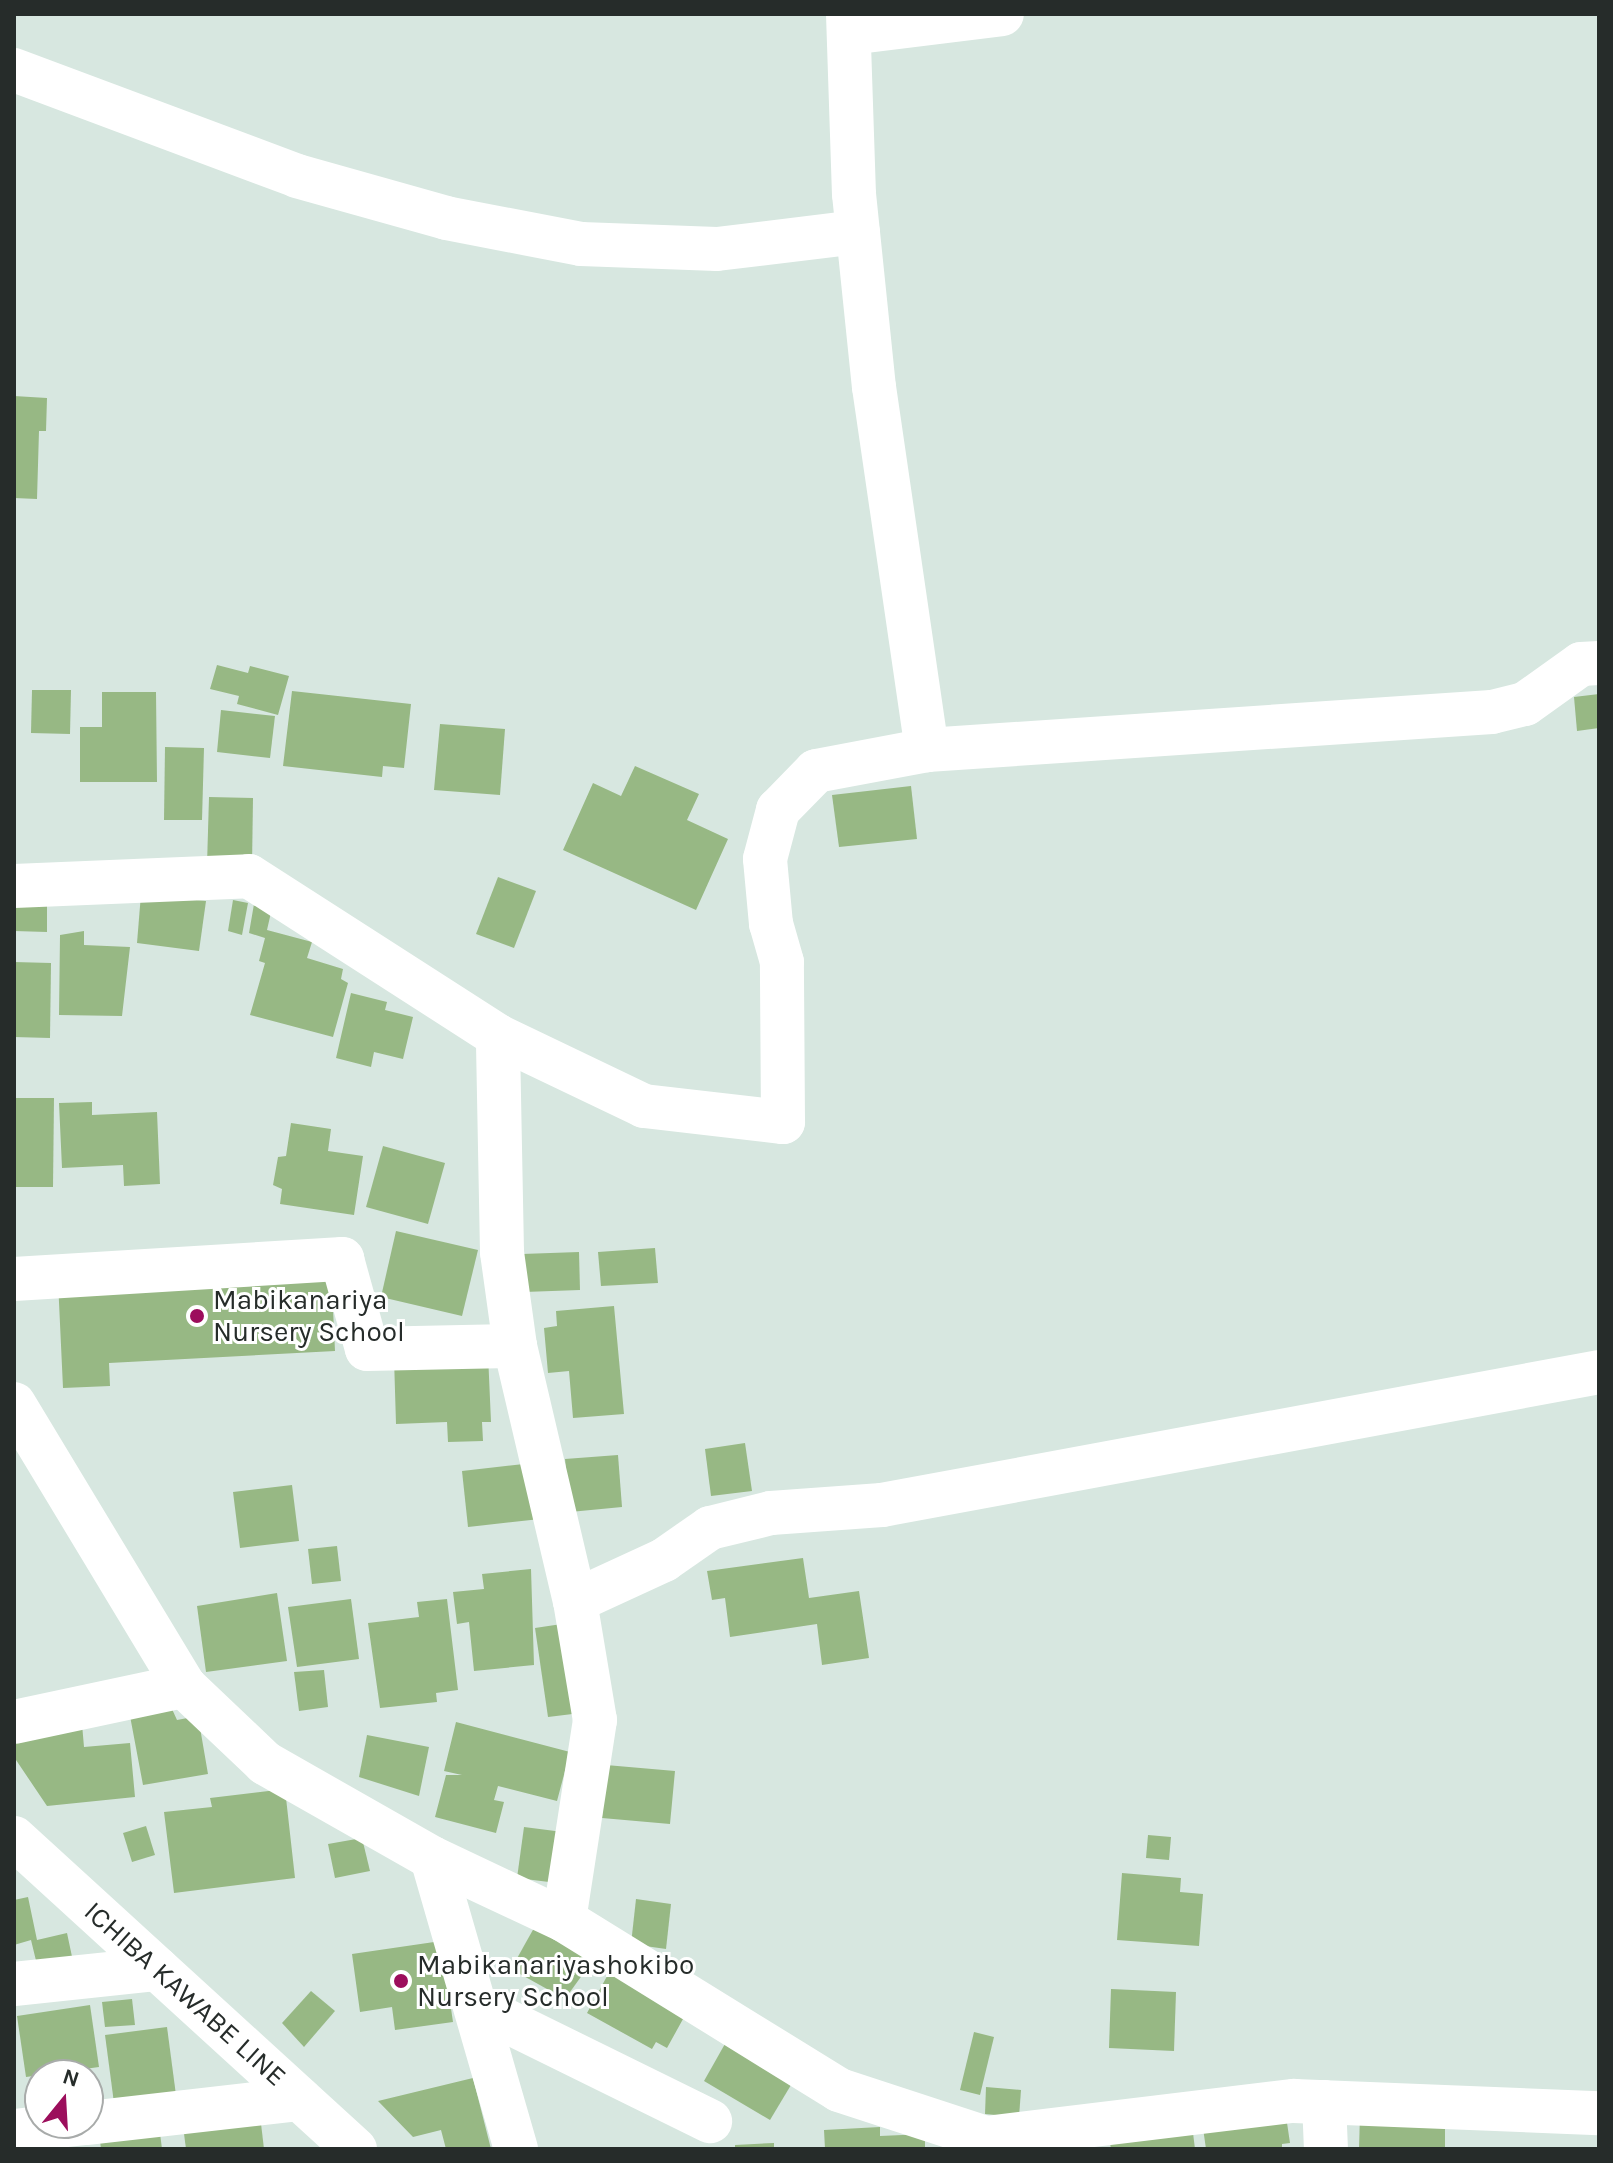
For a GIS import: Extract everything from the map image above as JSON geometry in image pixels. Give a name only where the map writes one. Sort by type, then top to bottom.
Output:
[{"type":"street","points":[[927,750],[874,387],[858,232],[849,23],[1002,14]]},
{"type":"street","points":[[14,70],[297,176],[446,218],[581,244],[717,249],[858,232]]},
{"type":"street","points":[[14,886],[249,876],[498,1036],[644,1106],[783,1122],[782,962],[771,924],[765,859],[778,810],[816,771],[927,750],[1492,712],[1525,704],[1581,664],[1599,663]]},
{"type":"street","points":[[498,1036],[502,1252],[515,1346],[575,1601],[595,1720],[564,1920]]},
{"type":"street","points":[[14,1279],[342,1259],[367,1349],[515,1346]]},
{"type":"street","points":[[575,1601],[664,1560],[710,1528],[771,1513],[882,1505],[1599,1372]]},
{"type":"street","points":[[14,1404],[184,1686],[265,1763],[354,1809],[432,1858],[564,1920],[839,2090],[986,2138],[1077,2138],[1324,2102],[1599,2113]]},
{"type":"street","points":[[14,1722],[184,1686]]},
{"type":"street","name":"ICHIBA KAWABE LINE","points":[[14,1838],[355,2149]]},
{"type":"street","points":[[432,1858],[516,2149]]},
{"type":"street","points":[[14,1984],[157,1969]]},
{"type":"street","points":[[476,2006],[710,2121]]},
{"type":"street","points":[[104,2121],[300,2099]]},
{"type":"street","points":[[1324,2102],[1326,2149]]},
{"type":"building","points":[[14,396],[47,398],[46,431],[39,431],[37,499],[14,498]]},
{"type":"building","points":[[217,665],[248,673],[250,666],[289,676],[278,715],[237,704],[239,696],[210,689]]},
{"type":"building","points":[[32,690],[71,690],[70,734],[31,733]]},
{"type":"building","points":[[292,691],[411,704],[404,768],[383,766],[382,777],[283,766]]},
{"type":"building","points":[[102,692],[156,692],[157,782],[80,782],[80,727],[102,727]]},
{"type":"building","points":[[1599,694],[1599,728],[1577,731],[1574,697]]},
{"type":"building","points":[[221,710],[275,716],[270,758],[217,752]]},
{"type":"building","points":[[440,724],[505,729],[500,795],[434,790]]},
{"type":"building","points":[[165,747],[204,748],[202,820],[164,820]]},
{"type":"building","points":[[635,766],[699,794],[687,820],[728,839],[696,910],[563,850],[593,783],[621,796]]},
{"type":"building","points":[[911,786],[917,839],[839,847],[832,795]]},
{"type":"building","points":[[209,797],[253,798],[252,866],[207,865]]},
{"type":"building","points":[[498,877],[536,891],[514,948],[476,934]]},
{"type":"building","points":[[141,894],[206,901],[199,951],[137,943]]},
{"type":"building","points":[[14,900],[47,900],[47,932],[14,931]]},
{"type":"building","points":[[233,900],[248,903],[242,935],[228,931]]},
{"type":"building","points":[[254,904],[272,908],[267,930],[312,942],[307,958],[343,969],[341,979],[348,983],[333,1037],[250,1015],[265,963],[259,961],[265,938],[249,933]]},
{"type":"building","points":[[84,931],[84,945],[130,947],[122,1016],[59,1015],[60,935]]},
{"type":"building","points":[[14,962],[51,963],[50,1038],[14,1037]]},
{"type":"building","points":[[351,993],[387,1002],[385,1010],[413,1017],[403,1059],[374,1052],[371,1067],[336,1058]]},
{"type":"building","points":[[14,1098],[54,1098],[53,1187],[14,1187]]},
{"type":"building","points":[[92,1102],[92,1115],[157,1112],[160,1184],[124,1186],[123,1165],[62,1168],[59,1103]]},
{"type":"building","points":[[291,1123],[331,1129],[328,1151],[363,1156],[354,1215],[280,1204],[282,1189],[273,1185],[278,1157],[286,1156]]},
{"type":"building","points":[[383,1146],[445,1163],[428,1224],[366,1207]]},
{"type":"building","points":[[396,1231],[478,1250],[462,1316],[381,1297]]},
{"type":"building","points":[[655,1248],[658,1283],[601,1286],[598,1252]]},
{"type":"building","points":[[579,1252],[580,1290],[524,1292],[522,1254]]},
{"type":"building","name":"Mabikanariya Nursery School","points":[[331,1267],[335,1351],[109,1363],[110,1386],[63,1388],[58,1281]]},
{"type":"building","points":[[614,1306],[624,1414],[573,1418],[569,1371],[548,1373],[544,1328],[557,1326],[556,1311]]},
{"type":"building","points":[[488,1354],[491,1422],[482,1422],[483,1441],[448,1442],[447,1422],[396,1424],[394,1358]]},
{"type":"building","points":[[745,1443],[752,1491],[711,1496],[705,1449]]},
{"type":"building","points":[[618,1455],[622,1507],[570,1512],[565,1459]]},
{"type":"building","points":[[533,1463],[540,1519],[468,1527],[462,1471]]},
{"type":"building","points":[[292,1485],[299,1541],[240,1548],[233,1492]]},
{"type":"building","points":[[337,1546],[341,1581],[312,1584],[308,1549]]},
{"type":"building","points":[[803,1558],[809,1598],[859,1591],[869,1658],[822,1665],[817,1624],[730,1637],[725,1598],[712,1600],[707,1571]]},
{"type":"building","points":[[531,1569],[534,1665],[474,1671],[469,1622],[457,1624],[453,1592],[484,1589],[482,1574]]},
{"type":"building","points":[[277,1593],[287,1661],[206,1672],[197,1606]]},
{"type":"building","points":[[351,1599],[359,1659],[297,1667],[288,1607]]},
{"type":"building","points":[[447,1599],[458,1690],[436,1693],[437,1702],[380,1708],[368,1623],[419,1617],[417,1602]]},
{"type":"building","points":[[575,1622],[589,1712],[548,1717],[535,1628]]},
{"type":"building","points":[[324,1670],[328,1707],[299,1711],[294,1672]]},
{"type":"building","points":[[172,1709],[177,1720],[198,1716],[208,1774],[143,1785],[130,1716]]},
{"type":"building","points":[[456,1722],[570,1752],[557,1801],[498,1786],[494,1800],[504,1802],[496,1833],[435,1817],[446,1775],[462,1775],[444,1771]]},
{"type":"building","points":[[82,1724],[84,1747],[130,1743],[135,1797],[47,1806],[14,1757],[14,1730]]},
{"type":"building","points":[[367,1735],[429,1747],[419,1796],[359,1777]]},
{"type":"building","points":[[606,1765],[675,1771],[670,1824],[602,1818]]},
{"type":"building","points":[[285,1789],[295,1878],[174,1893],[164,1812],[212,1807],[210,1798]]},
{"type":"building","points":[[146,1826],[155,1855],[132,1862],[123,1833]]},
{"type":"building","points":[[524,1827],[563,1832],[557,1883],[517,1878]]},
{"type":"building","points":[[1148,1835],[1171,1837],[1169,1860],[1146,1858]]},
{"type":"building","points":[[362,1838],[370,1871],[335,1878],[328,1844]]},
{"type":"building","points":[[1122,1873],[1181,1878],[1180,1892],[1203,1894],[1199,1946],[1117,1940]]},
{"type":"building","points":[[28,1897],[37,1940],[67,1933],[74,1966],[39,1973],[31,1940],[14,1945],[14,1900]]},
{"type":"building","points":[[636,1899],[671,1904],[666,1949],[631,1944]]},
{"type":"building","points":[[534,1928],[598,1953],[565,1999],[511,1969]]},
{"type":"building","name":"Mabikanariyashokibo Nursery School","points":[[441,1941],[453,2022],[395,2030],[392,2007],[360,2012],[352,1954]]},
{"type":"building","points":[[612,1967],[688,2010],[667,2048],[656,2042],[652,2049],[587,2013]]},
{"type":"building","points":[[1111,1989],[1176,1992],[1174,2051],[1109,2048]]},
{"type":"building","points":[[311,1991],[335,2011],[304,2047],[282,2023]]},
{"type":"building","points":[[132,1999],[135,2025],[105,2027],[102,2002]]},
{"type":"building","points":[[90,2005],[98,2059],[24,2059],[24,2063],[17,2016]]},
{"type":"building","points":[[167,2027],[176,2095],[114,2103],[105,2035]]},
{"type":"building","points":[[974,2032],[994,2037],[980,2095],[960,2090]]},
{"type":"building","points":[[730,2035],[797,2075],[770,2120],[704,2081]]},
{"type":"building","points":[[473,2078],[491,2149],[446,2149],[441,2130],[413,2137],[378,2101]]},
{"type":"building","points":[[986,2087],[1021,2090],[1019,2117],[985,2114]]},
{"type":"building","points":[[260,2115],[264,2149],[186,2149],[183,2126]]},
{"type":"building","points":[[1360,2115],[1445,2125],[1445,2149],[1359,2149]]},
{"type":"building","points":[[1286,2116],[1290,2143],[1282,2144],[1282,2149],[1206,2149],[1203,2128]]},
{"type":"building","points":[[159,2125],[162,2149],[101,2149],[100,2139],[104,2139],[104,2132]]},
{"type":"building","points":[[880,2127],[880,2136],[925,2134],[925,2149],[825,2149],[824,2130]]},
{"type":"building","points":[[1193,2133],[1195,2149],[1111,2149],[1110,2143]]},
{"type":"building","points":[[774,2143],[774,2149],[735,2149],[735,2145]]},
{"type":"place","name":"Mabikanariya Nursery School","points":[[197,1316]]},
{"type":"place","name":"Mabikanariyashokibo Nursery School","points":[[401,1981]]}]
